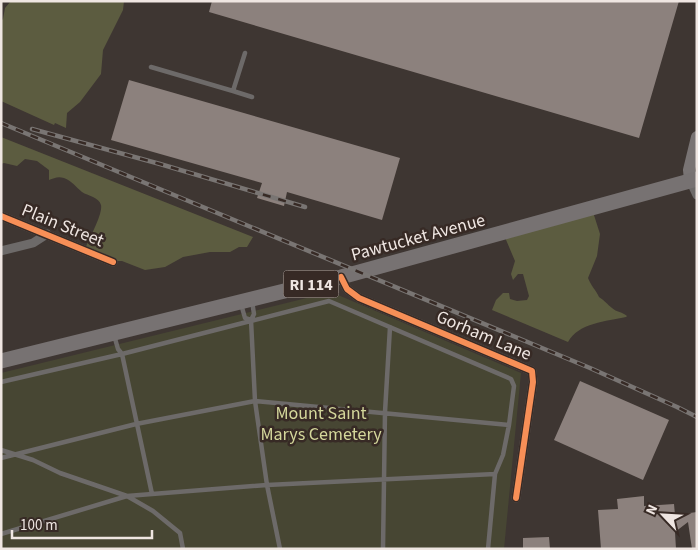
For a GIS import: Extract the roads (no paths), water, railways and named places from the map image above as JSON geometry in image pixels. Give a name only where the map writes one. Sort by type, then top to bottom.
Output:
[{"type":"main road","name":"Pawtucket Avenue","points":[[1,361],[341,277],[693,179]]},
{"type":"street","points":[[697,137],[689,170],[697,195]]},
{"type":"street","name":"Plain Street","points":[[1,216],[113,262]]},
{"type":"street","points":[[1,250],[33,243],[47,234]]},
{"type":"street","name":"Gorham Lane","points":[[341,277],[348,289],[359,298],[532,371],[534,382],[516,498]]},
{"type":"lane","points":[[233,91],[245,53]]},
{"type":"lane","points":[[151,68],[252,97]]},
{"type":"lane","points":[[246,300],[245,318],[251,320]]},
{"type":"lane","points":[[246,300],[254,314],[251,320],[255,401],[267,485],[280,549]]},
{"type":"lane","points":[[1,382],[122,354],[329,301],[511,379],[514,386],[509,425],[503,455],[495,474],[488,549]]},
{"type":"lane","points":[[383,549],[385,412],[390,327]]},
{"type":"lane","points":[[113,333],[118,349],[122,354],[152,494]]},
{"type":"lane","points":[[1,458],[136,424],[255,401],[509,425]]},
{"type":"lane","points":[[1,450],[33,460],[60,473],[127,496],[154,511],[180,533],[183,549]]},
{"type":"lane","points":[[1,534],[127,496],[267,485],[495,474]]},
{"type":"railway","points":[[1,123],[590,368],[697,417]]},
{"type":"railway","points":[[32,129],[160,164],[305,207]]},
{"type":"park label","name":"Mount Saint Marys Cemetery","points":[[321,423]]}]
